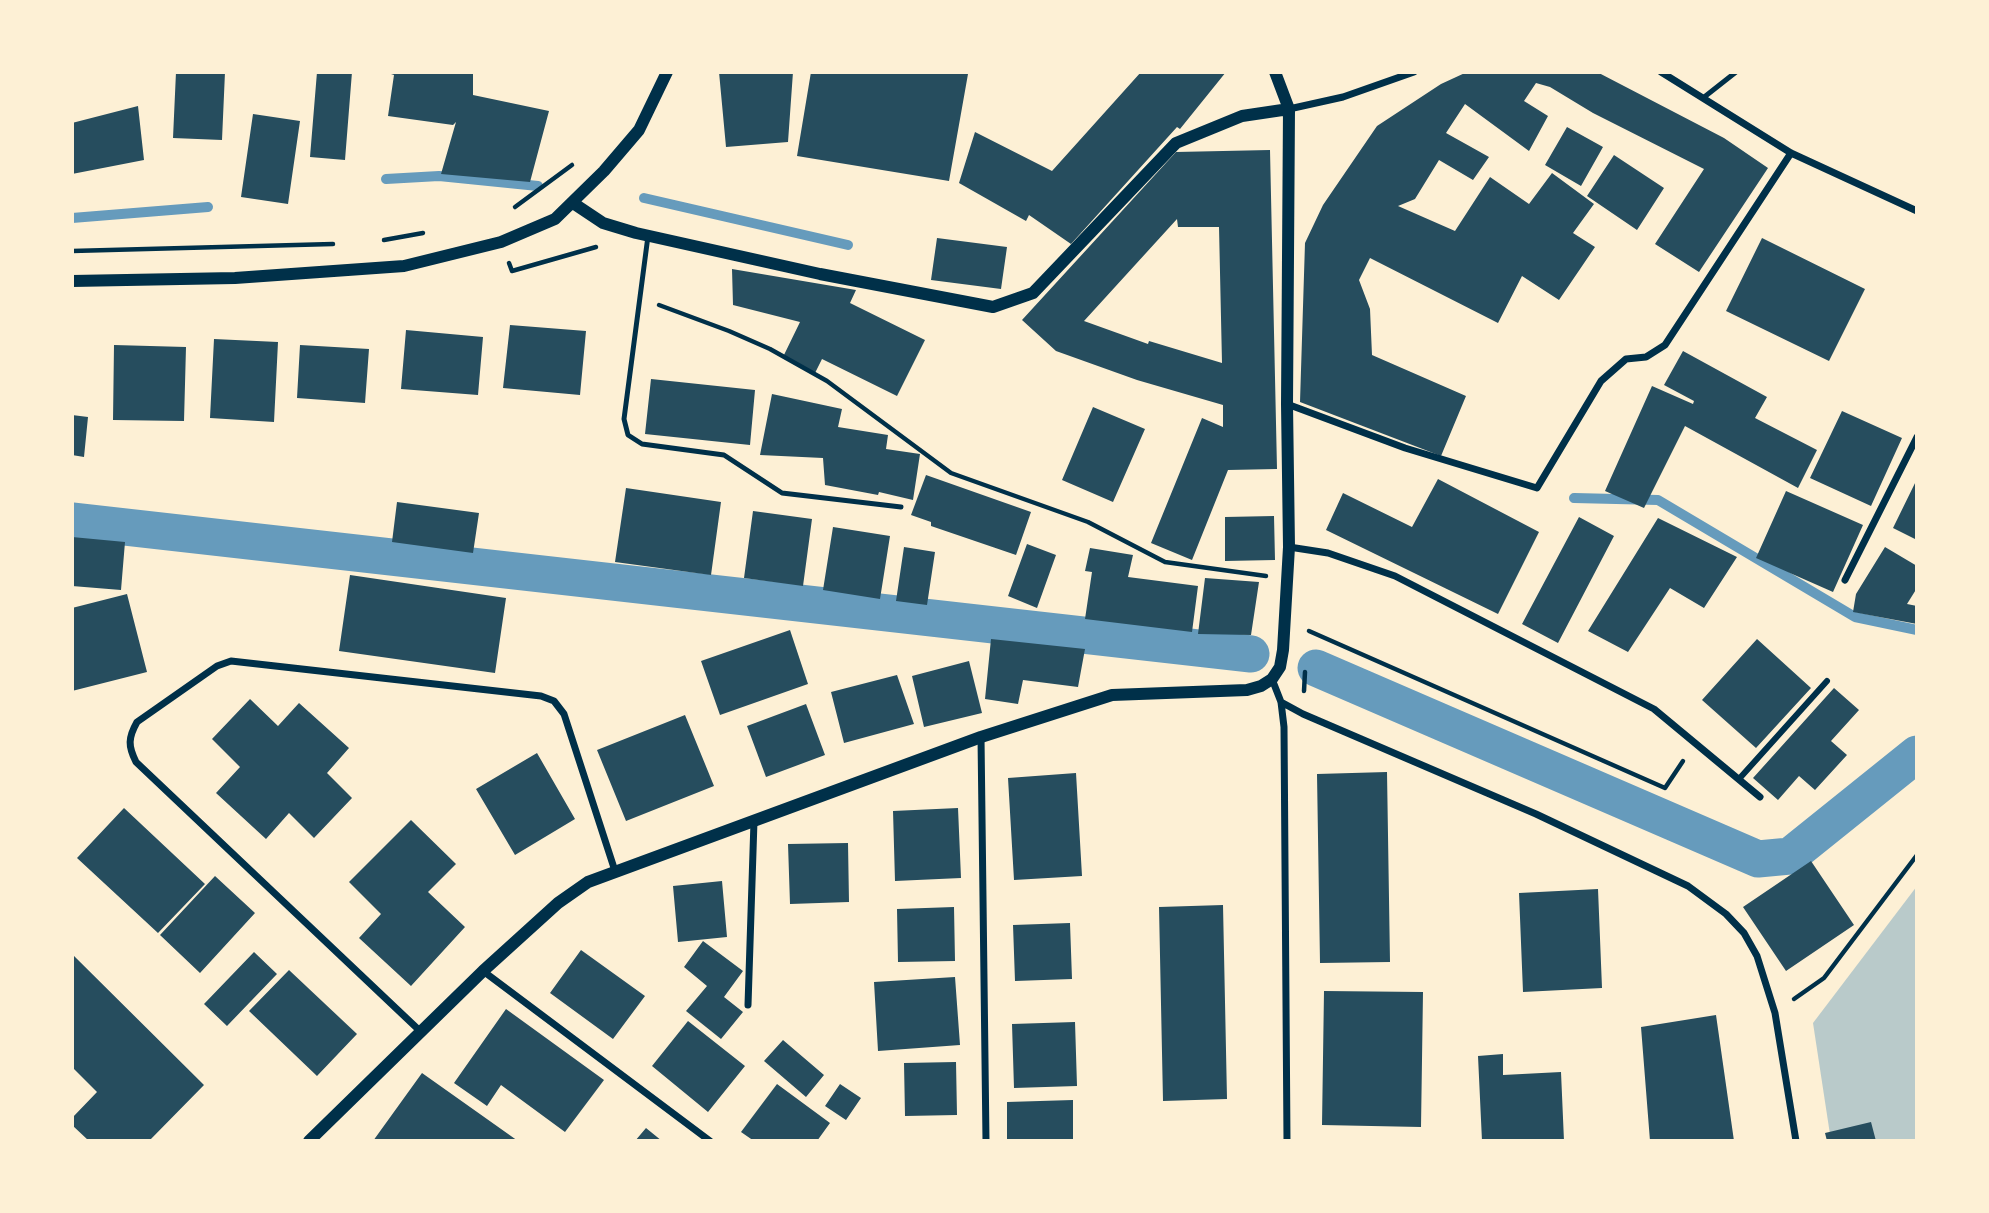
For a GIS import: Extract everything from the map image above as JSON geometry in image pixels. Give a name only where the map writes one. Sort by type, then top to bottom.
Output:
[{"type":"street","points":[[72,281],[235,278],[404,265],[501,242],[555,219],[604,171],[639,131],[667,72]]},
{"type":"street","points":[[309,1141],[483,971],[558,903],[588,882],[981,737],[1112,695],[1247,690],[1272,679],[1280,667],[1290,547],[1287,404],[1289,109],[1275,72]]},
{"type":"street","points":[[573,202],[603,223],[648,236],[820,274],[993,307],[1033,293],[1176,143],[1242,116],[1343,97],[1414,72]]},
{"type":"street","points":[[1666,73],[1791,153],[1917,211]]},
{"type":"street","points":[[1287,404],[1405,448],[1537,488],[1601,381],[1626,359],[1646,356],[1665,345],[1791,153]]},
{"type":"street","points":[[1845,580],[1917,437]]},
{"type":"street","points":[[1290,547],[1328,553],[1395,576],[1654,709],[1760,797]]},
{"type":"street","points":[[420,1031],[136,762],[129,749],[129,736],[137,722],[217,666],[231,661],[541,696],[554,701],[564,714],[615,871]]},
{"type":"street","points":[[1272,679],[1281,702],[1284,727],[1287,1141]]},
{"type":"street","points":[[1739,779],[1827,681]]},
{"type":"street","points":[[1281,702],[1303,714],[1536,814],[1688,886],[1726,914],[1744,933],[1756,957],[1775,1013],[1796,1141]]},
{"type":"street","points":[[981,737],[986,1141]]},
{"type":"street","points":[[748,1005],[754,821]]},
{"type":"street","points":[[483,971],[710,1141]]},
{"type":"lane","points":[[1703,98],[1735,72]]},
{"type":"lane","points":[[648,236],[624,419],[628,435],[642,444],[724,454],[782,493],[901,507]]},
{"type":"path","points":[[513,208],[581,158]]},
{"type":"path","points":[[375,242],[427,233]]},
{"type":"path","points":[[501,242],[512,271],[602,245]]},
{"type":"path","points":[[72,251],[337,244]]},
{"type":"path","points":[[1285,622],[1665,788],[1694,743]]},
{"type":"path","points":[[1775,1013],[1824,978],[1917,855]]},
{"type":"shaded area","points":[[1917,886],[1917,1141],[1831,1141],[1813,1023]]},
{"type":"building","points":[[176,72],[225,72],[222,140],[173,138]]},
{"type":"building","points":[[317,72],[352,72],[345,160],[310,157]]},
{"type":"building","points":[[385,72],[473,72],[473,95],[549,111],[530,182],[441,174],[456,122],[453,125],[388,116],[394,75]]},
{"type":"building","points":[[719,72],[793,72],[788,142],[726,147]]},
{"type":"building","points":[[811,72],[968,74],[949,181],[797,156]]},
{"type":"building","points":[[1141,72],[1226,72],[1180,129],[1177,127],[1071,244],[1029,215],[1026,221],[959,183],[975,132],[1052,171]]},
{"type":"building","points":[[1467,72],[1597,72],[1724,138],[1768,168],[1699,272],[1655,244],[1704,169],[1593,113],[1550,87],[1536,83],[1524,101],[1548,116],[1529,151],[1465,104],[1446,133],[1489,157],[1473,180],[1439,160],[1415,199],[1398,206],[1455,231],[1490,177],[1529,204],[1552,173],[1594,204],[1573,233],[1595,247],[1559,300],[1522,276],[1498,323],[1370,258],[1359,280],[1370,309],[1372,355],[1466,396],[1441,456],[1300,402],[1305,243],[1323,205],[1377,126],[1441,84]]},
{"type":"building","points":[[138,106],[144,160],[72,174],[72,123]]},
{"type":"building","points":[[253,114],[300,121],[288,204],[241,197]]},
{"type":"building","points":[[1567,127],[1603,147],[1581,186],[1545,165]]},
{"type":"building","points":[[1270,150],[1277,469],[1228,470],[1192,560],[1151,543],[1202,418],[1223,427],[1223,405],[1137,380],[1056,351],[1022,320],[1176,152]],"holes":[[[1177,219],[1178,227],[1219,227],[1222,363],[1149,341],[1148,344],[1084,321]]]},
{"type":"building","points":[[1614,155],[1664,188],[1637,230],[1587,196]]},
{"type":"building","points":[[937,238],[1007,247],[1001,289],[931,280]]},
{"type":"building","points":[[1762,238],[1865,289],[1829,361],[1726,311]]},
{"type":"building","points":[[732,269],[856,290],[850,303],[925,340],[897,396],[822,359],[815,373],[783,357],[800,322],[733,305]]},
{"type":"building","points":[[510,325],[586,331],[580,395],[503,388]]},
{"type":"building","points":[[406,330],[483,337],[478,395],[401,389]]},
{"type":"building","points":[[214,339],[278,342],[274,422],[210,418]]},
{"type":"building","points":[[114,345],[186,347],[184,421],[113,420]]},
{"type":"building","points":[[300,345],[369,349],[365,403],[297,398]]},
{"type":"building","points":[[1683,351],[1767,397],[1755,418],[1817,450],[1798,488],[1685,426],[1644,508],[1605,491],[1652,386],[1693,404],[1694,401],[1664,385]]},
{"type":"building","points":[[651,379],[755,390],[750,445],[645,434]]},
{"type":"building","points":[[772,394],[842,409],[838,427],[888,435],[886,449],[920,454],[913,500],[879,492],[878,495],[825,485],[823,458],[760,455]]},
{"type":"building","points":[[1093,407],[1145,429],[1113,502],[1062,480]]},
{"type":"building","points":[[1842,411],[1902,438],[1871,506],[1810,478]]},
{"type":"building","points":[[72,415],[88,417],[84,457],[72,455]]},
{"type":"building","points":[[926,475],[1031,512],[1016,555],[931,526],[931,522],[911,515]]},
{"type":"building","points":[[1438,479],[1539,532],[1498,614],[1326,530],[1343,493],[1412,527]]},
{"type":"building","points":[[1917,479],[1917,540],[1893,528]]},
{"type":"building","points":[[626,488],[721,502],[711,575],[615,562]]},
{"type":"building","points":[[1786,491],[1863,525],[1833,592],[1756,558]]},
{"type":"building","points":[[397,502],[479,513],[473,553],[392,542]]},
{"type":"building","points":[[753,511],[812,519],[803,586],[744,578]]},
{"type":"building","points":[[1274,516],[1275,560],[1225,561],[1225,517]]},
{"type":"building","points":[[1579,517],[1614,536],[1558,643],[1522,624]]},
{"type":"building","points":[[1658,518],[1737,557],[1704,608],[1670,588],[1628,652],[1588,631]]},
{"type":"building","points":[[833,527],[890,536],[880,599],[823,590]]},
{"type":"building","points":[[72,537],[125,542],[121,590],[72,586]]},
{"type":"building","points":[[1027,544],[1056,555],[1037,608],[1008,596]]},
{"type":"building","points":[[904,547],[935,552],[927,605],[896,601]]},
{"type":"building","points":[[1885,547],[1917,566],[1917,588],[1907,604],[1917,606],[1917,624],[1853,612],[1856,594]]},
{"type":"building","points":[[1090,548],[1133,555],[1128,577],[1198,586],[1192,632],[1085,619],[1092,572],[1085,571]]},
{"type":"building","points":[[350,575],[506,598],[495,673],[339,651]]},
{"type":"building","points":[[1205,578],[1259,582],[1251,635],[1198,634]]},
{"type":"building","points":[[127,594],[147,672],[72,691],[72,608]]},
{"type":"building","points":[[790,630],[808,684],[720,715],[701,661]]},
{"type":"building","points":[[991,639],[1085,649],[1078,687],[1023,680],[1018,704],[985,699]]},
{"type":"building","points":[[1757,639],[1811,688],[1756,748],[1702,700]]},
{"type":"building","points":[[969,661],[982,713],[924,727],[912,676]]},
{"type":"building","points":[[897,675],[914,724],[844,743],[831,692]]},
{"type":"building","points":[[1834,688],[1859,710],[1831,741],[1847,755],[1815,790],[1799,776],[1778,800],[1753,778]]},
{"type":"building","points":[[250,699],[278,726],[299,703],[349,748],[327,773],[352,798],[314,838],[289,813],[266,839],[216,793],[240,767],[212,739]]},
{"type":"building","points":[[806,704],[825,755],[766,777],[747,726]]},
{"type":"building","points":[[685,715],[714,786],[626,821],[597,750]]},
{"type":"building","points":[[537,753],[575,819],[515,855],[476,789]]},
{"type":"building","points":[[1387,772],[1390,962],[1320,963],[1317,774]]},
{"type":"building","points":[[1076,773],[1082,876],[1014,880],[1008,778]]},
{"type":"building","points":[[124,808],[205,884],[158,933],[77,858]]},
{"type":"building","points":[[958,808],[961,878],[895,881],[893,811]]},
{"type":"building","points":[[411,820],[456,864],[428,892],[465,927],[411,986],[359,938],[381,914],[349,882]]},
{"type":"building","points":[[848,843],[849,902],[790,904],[788,844]]},
{"type":"building","points":[[1811,861],[1854,925],[1786,971],[1743,907]]},
{"type":"building","points":[[215,876],[255,913],[200,973],[160,935]]},
{"type":"building","points":[[722,881],[727,937],[678,942],[673,886]]},
{"type":"building","points":[[1598,889],[1602,988],[1523,992],[1519,893]]},
{"type":"building","points":[[1223,905],[1227,1099],[1163,1101],[1159,907]]},
{"type":"building","points":[[954,907],[955,961],[898,962],[897,909]]},
{"type":"building","points":[[1070,923],[1072,979],[1015,981],[1013,925]]},
{"type":"building","points":[[703,941],[743,971],[724,997],[743,1012],[721,1039],[686,1011],[707,986],[684,967]]},
{"type":"building","points":[[581,950],[645,996],[613,1039],[550,993]]},
{"type":"building","points":[[254,952],[277,974],[227,1026],[204,1004]]},
{"type":"building","points":[[72,954],[204,1085],[149,1141],[89,1141],[72,1125],[72,1118],[97,1092],[72,1067]]},
{"type":"building","points":[[289,970],[357,1034],[317,1076],[249,1011]]},
{"type":"building","points":[[955,977],[960,1045],[878,1051],[874,982]]},
{"type":"building","points":[[1324,991],[1423,992],[1421,1127],[1322,1125]]},
{"type":"building","points":[[506,1009],[604,1080],[565,1132],[501,1085],[487,1106],[454,1083]]},
{"type":"building","points":[[1716,1015],[1734,1141],[1650,1141],[1641,1027]]},
{"type":"building","points":[[688,1021],[745,1066],[708,1112],[652,1066]]},
{"type":"building","points":[[1075,1022],[1077,1086],[1014,1088],[1012,1024]]},
{"type":"building","points":[[783,1040],[824,1075],[806,1097],[764,1061]]},
{"type":"building","points":[[1503,1054],[1503,1075],[1561,1072],[1564,1141],[1482,1141],[1478,1056]]},
{"type":"building","points":[[956,1062],[957,1115],[905,1116],[904,1063]]},
{"type":"building","points":[[422,1073],[518,1141],[373,1141]]},
{"type":"building","points":[[777,1084],[830,1123],[817,1141],[754,1141],[741,1132]]},
{"type":"building","points":[[840,1084],[861,1098],[846,1120],[825,1106]]},
{"type":"building","points":[[1073,1100],[1073,1141],[1007,1141],[1007,1102]]},
{"type":"building","points":[[1871,1122],[1876,1141],[1827,1141],[1825,1133]]},
{"type":"building","points":[[646,1128],[662,1141],[635,1141]]},
{"type":"waterway","points":[[386,179],[439,176],[538,186]]},
{"type":"waterway","points":[[644,198],[848,245]]},
{"type":"waterway","points":[[72,218],[208,207]]},
{"type":"waterway","points":[[1574,498],[1658,500],[1855,617],[1917,630]]},
{"type":"waterway","points":[[72,521],[1251,654]]},
{"type":"waterway","points":[[1316,668],[1758,859],[1790,856],[1917,754]]}]
